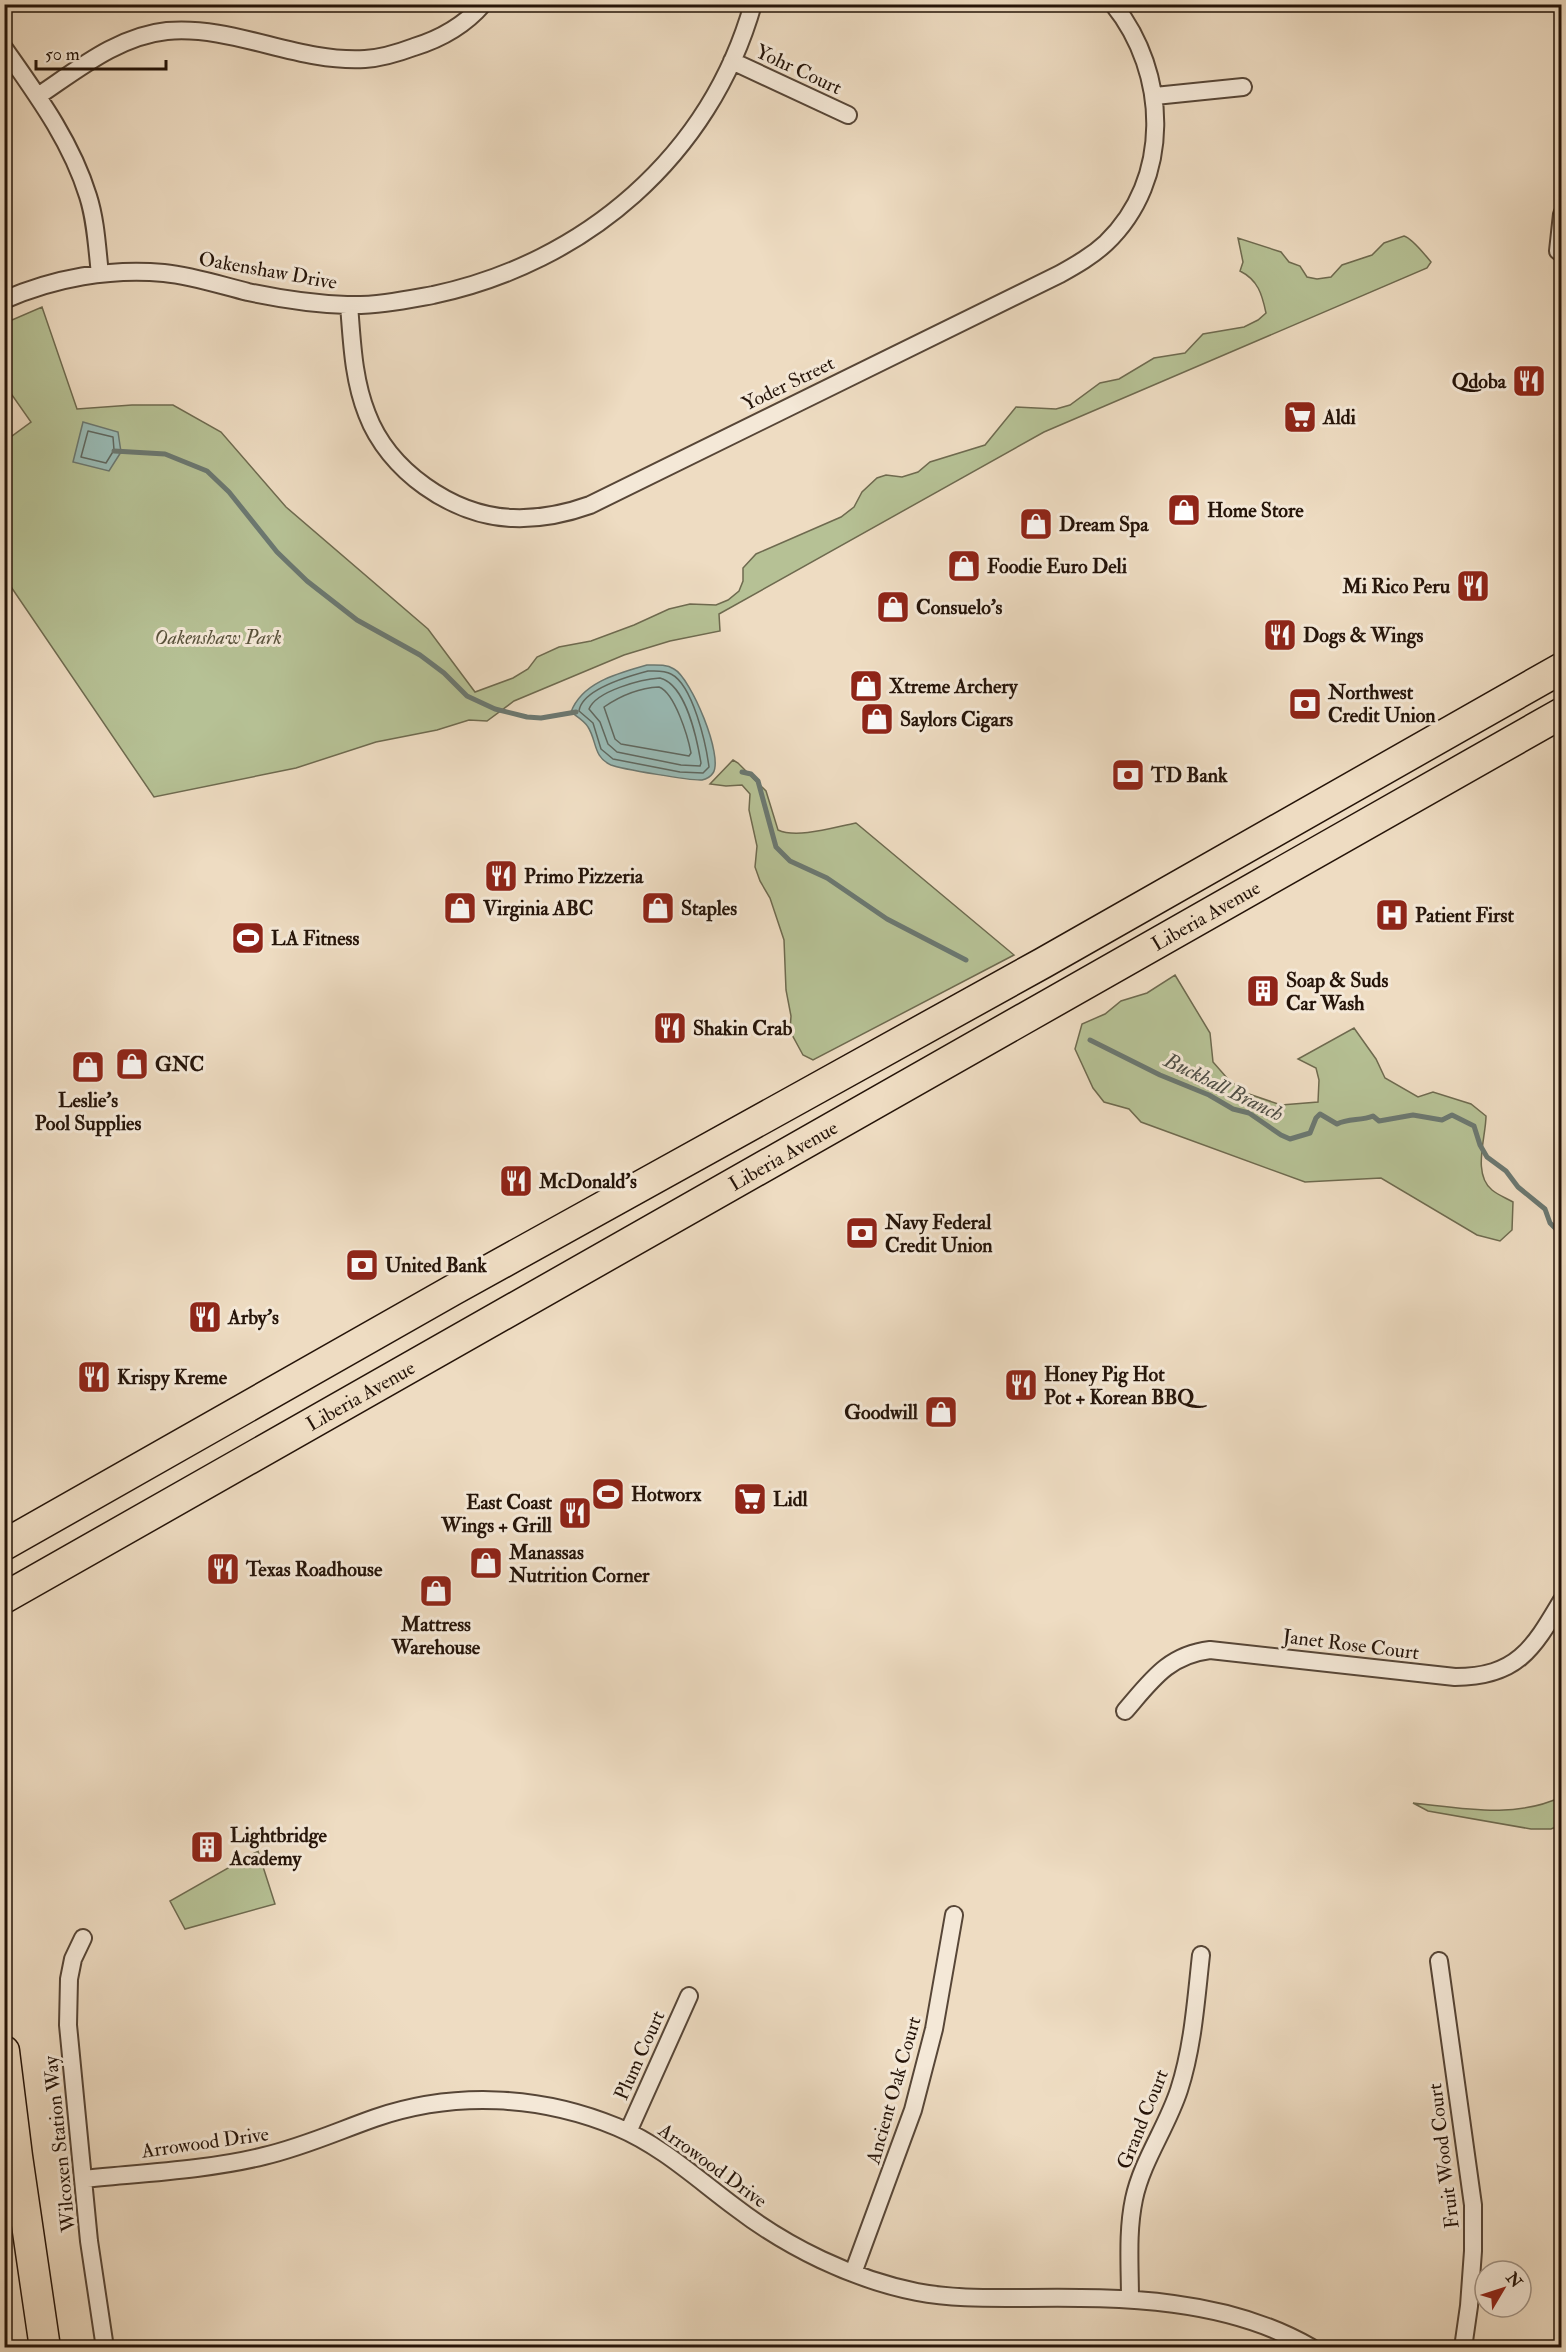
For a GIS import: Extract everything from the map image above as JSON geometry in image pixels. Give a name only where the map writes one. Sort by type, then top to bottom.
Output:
[{"type":"highway","name":"Liberia Avenue","points":[[6,1543],[453,1290],[1043,963],[1562,668]]},
{"type":"highway","name":"Liberia Avenue","points":[[4,1598],[1562,713]]},
{"type":"highway","points":[[4,2051],[45,2348]]},
{"type":"street","points":[[38,96],[118,45],[154,33],[170,31],[209,33],[314,56],[366,59],[392,54],[438,38],[462,24],[483,4]]},
{"type":"street","name":"Oakenshaw Drive","points":[[4,300],[61,281],[100,274],[132,272],[166,273],[280,297],[349,305],[384,303],[466,288],[503,276],[538,260],[577,237],[633,195],[676,150],[702,114],[732,61],[753,4]]},
{"type":"street","name":"Yoder Street","points":[[349,305],[354,360],[364,405],[376,433],[402,466],[417,480],[439,495],[471,509],[495,516],[528,518],[568,512],[599,501],[1060,274],[1085,260],[1115,233],[1138,198],[1148,172],[1153,146],[1155,96],[1143,54],[1132,31],[1113,4]]},
{"type":"street","points":[[4,48],[38,96],[70,150],[88,197],[95,230],[100,274]]},
{"type":"street","name":"Yohr Court","points":[[732,61],[848,114]]},
{"type":"street","points":[[1155,96],[1243,87]]},
{"type":"street","points":[[1558,251],[1562,214]]},
{"type":"street","name":"Janet Rose Court","points":[[1125,1712],[1151,1681],[1173,1661],[1192,1653],[1210,1650],[1455,1677],[1480,1677],[1519,1660],[1531,1649],[1562,1600]]},
{"type":"street","name":"Ancient Oak Court","points":[[853,2273],[913,2110],[934,2029],[954,1915]]},
{"type":"street","name":"Wilcoxen Station Way","points":[[83,1938],[73,1959],[67,2001],[83,2179],[105,2348]]},
{"type":"street","name":"Grand Court","points":[[1130,2300],[1130,2227],[1134,2199],[1143,2171],[1180,2089],[1189,2053],[1201,1955]]},
{"type":"street","name":"Fruit Wood Court","points":[[1439,1961],[1473,2205],[1473,2251],[1463,2348]]},
{"type":"street","name":"Plum Court","points":[[628,2132],[689,1996]]},
{"type":"street","name":"Arrowood Drive","points":[[83,2179],[237,2162],[263,2157],[306,2145],[385,2115],[449,2102],[516,2101],[546,2105],[582,2114],[628,2132],[680,2163],[736,2208],[772,2233],[853,2273],[918,2292],[963,2297],[1130,2300],[1170,2303],[1214,2311],[1268,2327],[1291,2335],[1312,2348]]},
{"type":"green space","name":"Oakenshaw Park","points":[[1404,236],[1414,243],[1431,262],[1427,268],[1044,432],[719,614],[720,631],[670,641],[624,655],[514,701],[487,721],[469,720],[437,730],[376,742],[296,768],[154,797],[5,578],[4,442],[31,422],[5,385],[5,323],[42,307],[77,409],[173,405],[221,432],[286,507],[428,629],[475,692],[513,678],[528,669],[537,657],[559,647],[591,641],[669,609],[690,604],[716,605],[728,600],[739,591],[743,581],[743,568],[756,554],[841,517],[854,507],[862,492],[877,478],[886,475],[902,477],[918,472],[930,462],[985,445],[1016,407],[1056,409],[1070,405],[1100,383],[1119,379],[1154,358],[1185,353],[1203,334],[1244,327],[1258,320],[1266,313],[1261,294],[1255,283],[1240,271],[1243,262],[1238,238],[1281,252],[1289,262],[1300,266],[1307,277],[1317,279],[1331,277],[1342,265],[1372,255],[1384,243]]},
{"type":"green space","points":[[733,760],[766,791],[778,830],[805,833],[856,823],[1014,955],[813,1060],[803,1055],[790,1031],[791,1016],[786,990],[784,940],[770,898],[755,867],[757,846],[749,810],[750,794],[742,785],[710,784]]},
{"type":"green space","points":[[1175,975],[1210,1033],[1213,1062],[1227,1078],[1246,1093],[1281,1105],[1318,1102],[1319,1080],[1316,1068],[1298,1059],[1354,1028],[1376,1059],[1385,1078],[1418,1097],[1433,1092],[1471,1104],[1486,1116],[1481,1165],[1483,1175],[1492,1190],[1513,1202],[1512,1230],[1500,1241],[1477,1235],[1381,1178],[1305,1182],[1141,1122],[1129,1109],[1104,1102],[1093,1088],[1075,1049],[1082,1024],[1105,1014],[1121,1001],[1147,993]]},
{"type":"green space","points":[[1561,1797],[1561,1825],[1551,1829],[1531,1829],[1428,1811],[1413,1803],[1469,1809],[1507,1810],[1543,1804]]},
{"type":"green space","points":[[258,1851],[275,1904],[185,1929],[170,1901]]},
{"type":"water","points":[[83,422],[118,432],[121,452],[109,471],[73,462]]},
{"type":"water","points":[[647,665],[674,669],[681,675],[697,702],[714,751],[713,773],[707,778],[685,779],[611,765],[605,762],[598,753],[587,725],[571,712],[576,702],[592,686],[614,675]]},
{"type":"waterway","points":[[114,451],[165,454],[207,471],[229,492],[277,552],[307,581],[357,620],[420,655],[444,673],[467,696],[495,709],[527,717],[541,718],[576,712]]},
{"type":"waterway","name":"Buckhall Branch","points":[[742,772],[751,774],[758,781],[776,847],[790,861],[827,878],[887,919],[966,960]]},
{"type":"waterway","name":"Buckhall Branch","points":[[1090,1040],[1160,1075],[1209,1095],[1233,1109],[1249,1113],[1290,1139],[1310,1133],[1320,1114],[1337,1124],[1373,1116],[1379,1121],[1413,1115],[1442,1120],[1452,1115],[1474,1126],[1480,1145],[1487,1157],[1506,1171],[1518,1187],[1545,1209],[1550,1223],[1562,1235]]},
{"type":"place","name":"Qdoba","points":[[1529,381]]},
{"type":"place","name":"Aldi","points":[[1300,417]]},
{"type":"place","name":"Home Store","points":[[1184,510]]},
{"type":"place","name":"Dream Spa","points":[[1036,524]]},
{"type":"place","name":"Foodie Euro Deli","points":[[964,566]]},
{"type":"place","name":"Mi Rico Peru","points":[[1473,586]]},
{"type":"place","name":"Consuelo's","points":[[893,607]]},
{"type":"place","name":"Dogs & Wings","points":[[1280,635]]},
{"type":"place","name":"Xtreme Archery","points":[[866,686]]},
{"type":"place","name":"Northwest Credit Union","points":[[1305,704]]},
{"type":"place","name":"Saylors Cigars","points":[[877,719]]},
{"type":"place","name":"TD Bank","points":[[1128,775]]},
{"type":"place","name":"Primo Pizzeria","points":[[501,876]]},
{"type":"place","name":"Virginia ABC","points":[[460,908]]},
{"type":"place","name":"Staples","points":[[658,908]]},
{"type":"place","name":"Patient First","points":[[1392,915]]},
{"type":"place","name":"LA Fitness","points":[[248,938]]},
{"type":"place","name":"Soap & Suds Car Wash","points":[[1263,991]]},
{"type":"place","name":"Shakin Crab","points":[[670,1028]]},
{"type":"place","name":"GNC","points":[[132,1064]]},
{"type":"place","name":"Leslie's Pool Supplies","points":[[88,1067]]},
{"type":"place","name":"McDonald's","points":[[516,1181]]},
{"type":"place","name":"Navy Federal Credit Union","points":[[862,1233]]},
{"type":"place","name":"United Bank","points":[[362,1265]]},
{"type":"place","name":"Arby's","points":[[205,1317]]},
{"type":"place","name":"Krispy Kreme","points":[[94,1377]]},
{"type":"place","name":"Honey Pig Hot Pot + Korean BBQ","points":[[1021,1385]]},
{"type":"place","name":"Goodwill","points":[[941,1412]]},
{"type":"place","name":"Hotworx","points":[[608,1494]]},
{"type":"place","name":"Lidl","points":[[750,1499]]},
{"type":"place","name":"East Coast Wings + Grill","points":[[575,1513]]},
{"type":"place","name":"Manassas Nutrition Corner","points":[[486,1563]]},
{"type":"place","name":"Texas Roadhouse","points":[[223,1569]]},
{"type":"place","name":"Mattress Warehouse","points":[[436,1591]]},
{"type":"place","name":"Lightbridge Academy","points":[[207,1847]]}]
